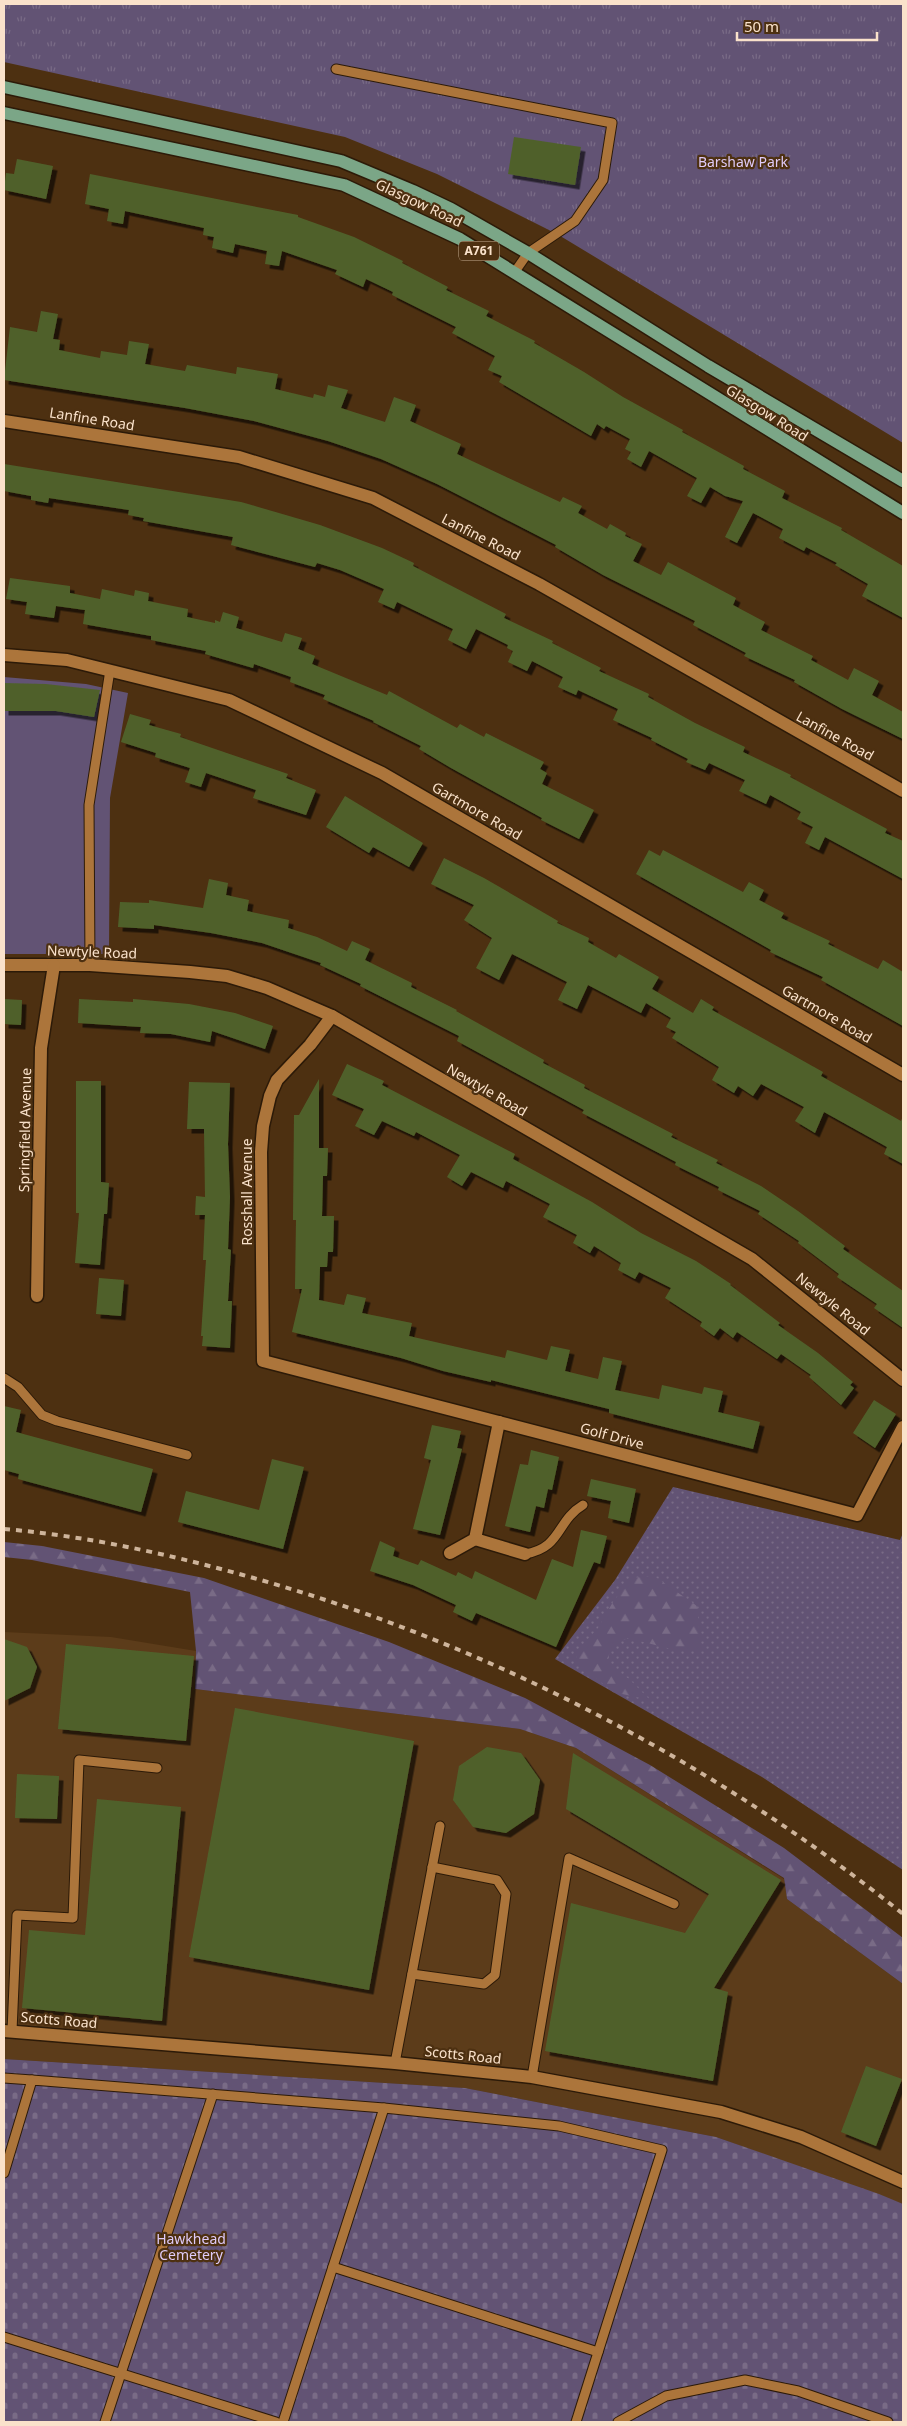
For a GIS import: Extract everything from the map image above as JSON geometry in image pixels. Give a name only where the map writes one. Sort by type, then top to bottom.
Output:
[{"type":"main road","name":"Glasgow Road","points":[[4,88],[340,161],[451,209],[528,253],[708,366],[903,481]]},
{"type":"main road","name":"Glasgow Road","points":[[4,113],[344,185],[460,239],[903,513]]},
{"type":"street","name":"Lanfine Road","points":[[4,421],[238,457],[373,498],[539,584],[903,791]]},
{"type":"street","name":"Gartmore Road","points":[[4,655],[67,660],[229,700],[382,773],[903,1075]]},
{"type":"street","name":"Newtyle Road","points":[[4,965],[90,965],[228,976],[267,988],[332,1016],[752,1259],[903,1380]]},
{"type":"street","name":"Springfield Avenue","points":[[37,1296],[41,1048],[54,965]]},
{"type":"street","name":"Rosshall Avenue","points":[[263,1360],[261,1152],[263,1126],[270,1096],[277,1080],[310,1045],[332,1016]]},
{"type":"street","name":"Golf Drive","points":[[263,1360],[857,1515],[903,1427]]},
{"type":"street","points":[[475,1539],[499,1422]]},
{"type":"street","points":[[450,1553],[475,1539],[525,1554]]},
{"type":"street","name":"Scotts Road","points":[[8,2031],[395,2062],[532,2077],[721,2112],[801,2137],[903,2182]]},
{"type":"lane","points":[[336,69],[612,123],[603,180],[575,221],[528,253],[514,273]]},
{"type":"lane","points":[[90,965],[89,804],[110,670]]},
{"type":"lane","points":[[4,1378],[23,1391],[42,1415],[57,1421],[187,1455]]},
{"type":"lane","points":[[525,1554],[544,1548],[554,1540],[567,1518],[583,1505]]},
{"type":"lane","points":[[8,2031],[17,1915],[73,1918],[79,1760],[157,1768]]},
{"type":"lane","points":[[395,2062],[440,1826]]},
{"type":"lane","points":[[532,2077],[568,1858],[674,1904]]},
{"type":"lane","points":[[412,1974],[484,1984],[495,1975],[506,1894],[497,1880],[432,1866]]},
{"type":"lane","points":[[4,2078],[384,2108],[559,2126],[662,2150],[576,2422]]},
{"type":"lane","points":[[4,2173],[32,2080]]},
{"type":"lane","points":[[105,2422],[213,2094]]},
{"type":"lane","points":[[283,2422],[384,2108]]},
{"type":"lane","points":[[333,2267],[598,2352]]},
{"type":"lane","points":[[4,2337],[276,2422]]},
{"type":"lane","points":[[618,2422],[666,2396],[745,2380],[798,2391],[888,2422]]},
{"type":"shaded area","points":[[4,1632],[111,1637],[196,1651],[195,1689],[520,1729],[576,1748],[784,1879],[787,1899],[903,1984],[903,2204],[716,2137],[465,2088],[4,2059]]},
{"type":"green space","name":"Barshaw Park","points":[[4,4],[903,4],[903,443],[557,234],[437,174],[345,137],[4,62]]},
{"type":"green space","points":[[4,677],[86,684],[128,693],[110,798],[109,954],[4,954]]},
{"type":"green space","points":[[673,1487],[900,1540],[903,1533],[903,1870],[762,1777],[555,1659],[615,1580]]},
{"type":"green space","points":[[4,1542],[42,1546],[204,1578],[389,1642],[525,1698],[650,1765],[784,1848],[903,1938],[903,1984],[787,1899],[784,1878],[576,1748],[520,1729],[195,1689],[196,1651],[190,1592],[32,1560],[4,1557]]},
{"type":"green space","points":[[654,1576],[697,1606],[701,1650],[671,1649],[628,1638],[611,1646],[607,1664],[629,1679],[650,1700],[613,1692],[575,1661],[579,1649],[598,1628],[613,1602],[631,1578]]},
{"type":"green space","name":"Hawkhead Cemetery","points":[[4,2059],[465,2088],[716,2137],[879,2194],[903,2204],[903,2422],[4,2422]]},
{"type":"building","points":[[514,137],[581,147],[575,185],[508,174]]},
{"type":"building","points":[[17,159],[53,166],[46,199],[4,190],[6,173],[14,174]]},
{"type":"building","points":[[90,174],[298,215],[298,217],[354,237],[403,261],[402,263],[448,287],[446,290],[489,311],[486,316],[535,341],[534,343],[623,397],[744,466],[743,469],[785,491],[782,498],[842,528],[841,530],[903,566],[903,618],[862,596],[868,584],[835,565],[837,563],[806,547],[804,551],[779,538],[783,529],[753,513],[737,543],[725,537],[743,501],[725,496],[710,487],[701,503],[687,496],[697,478],[649,451],[641,467],[627,459],[631,452],[625,449],[630,439],[606,426],[604,429],[597,424],[591,436],[499,382],[502,376],[488,370],[495,356],[452,333],[456,327],[392,295],[393,292],[366,279],[363,287],[335,274],[337,270],[282,251],[279,266],[265,264],[267,251],[235,244],[233,253],[212,248],[214,237],[203,235],[204,228],[125,211],[123,224],[107,221],[109,209],[85,204]]},
{"type":"building","points":[[41,311],[58,314],[53,339],[60,340],[59,350],[100,358],[101,351],[127,355],[129,341],[149,344],[145,364],[185,371],[187,365],[236,374],[237,367],[278,374],[275,389],[313,398],[314,394],[325,397],[328,385],[348,390],[341,408],[385,422],[394,397],[416,405],[410,421],[461,444],[457,454],[560,502],[563,497],[582,506],[578,513],[607,529],[610,524],[626,533],[625,536],[642,544],[633,561],[661,575],[668,562],[736,598],[733,605],[765,622],[761,630],[813,656],[811,660],[848,680],[854,668],[879,681],[872,695],[903,712],[903,739],[842,709],[794,682],[795,680],[744,656],[746,653],[693,625],[695,621],[603,575],[555,547],[556,545],[437,484],[381,459],[328,441],[254,421],[185,408],[4,380],[10,327],[37,332]]},
{"type":"building","points":[[4,464],[241,502],[320,525],[382,548],[414,563],[413,566],[506,614],[504,618],[553,641],[552,643],[601,668],[599,671],[649,694],[648,697],[695,723],[745,747],[743,752],[791,775],[790,777],[887,829],[885,833],[903,841],[903,879],[825,837],[819,850],[805,843],[813,827],[797,819],[801,812],[770,795],[766,804],[739,791],[745,780],[709,763],[705,770],[686,762],[688,759],[651,740],[652,738],[613,720],[618,709],[578,690],[576,695],[558,687],[563,677],[532,661],[527,671],[508,662],[513,651],[507,648],[508,645],[476,629],[466,649],[448,640],[453,629],[397,602],[394,609],[378,602],[384,589],[340,570],[317,563],[315,567],[231,545],[233,537],[143,521],[144,518],[128,515],[129,510],[49,498],[48,503],[31,500],[31,496],[4,491]]},
{"type":"building","points":[[10,578],[70,586],[70,593],[100,599],[102,589],[134,596],[135,590],[149,593],[148,601],[188,609],[187,617],[215,623],[215,620],[220,622],[223,612],[239,617],[236,628],[282,642],[285,633],[302,638],[298,649],[315,656],[312,664],[387,695],[389,691],[457,728],[460,724],[484,737],[486,733],[544,762],[540,769],[547,773],[542,784],[594,810],[579,839],[541,820],[542,818],[451,768],[419,749],[421,746],[374,721],[323,699],[325,695],[290,682],[291,677],[254,664],[253,668],[205,654],[206,651],[151,640],[151,636],[83,624],[85,610],[56,606],[54,618],[25,614],[27,602],[6,599]]},
{"type":"building","points":[[4,683],[46,684],[100,690],[94,717],[56,711],[4,711]]},
{"type":"building","points":[[130,714],[151,720],[149,725],[181,734],[180,737],[288,774],[286,778],[316,790],[306,815],[253,798],[256,790],[206,773],[201,787],[185,782],[190,768],[155,757],[156,753],[121,742]]},
{"type":"building","points":[[345,796],[423,843],[409,867],[373,847],[369,853],[326,827]]},
{"type":"building","points":[[649,850],[660,856],[663,850],[743,892],[749,882],[764,890],[759,900],[784,913],[781,918],[830,941],[828,944],[878,969],[883,960],[903,972],[903,1026],[821,980],[823,977],[770,952],[771,950],[636,874]]},
{"type":"building","points":[[444,858],[484,878],[558,921],[557,923],[589,938],[588,942],[616,958],[619,954],[659,977],[652,989],[693,1013],[701,999],[714,1007],[712,1010],[823,1072],[821,1076],[901,1121],[903,1116],[903,1164],[884,1154],[887,1147],[824,1112],[815,1133],[795,1121],[804,1107],[761,1084],[753,1096],[738,1086],[734,1093],[712,1080],[719,1067],[672,1038],[676,1032],[666,1027],[671,1018],[646,1003],[641,1013],[588,985],[577,1009],[558,1000],[567,982],[512,954],[499,980],[476,968],[492,938],[464,920],[474,905],[431,884]]},
{"type":"building","points":[[209,879],[228,883],[226,895],[249,900],[247,911],[289,920],[288,928],[317,937],[347,951],[352,941],[370,949],[365,960],[412,983],[411,987],[457,1010],[544,1060],[543,1063],[585,1085],[584,1088],[673,1134],[671,1137],[718,1160],[716,1163],[761,1186],[845,1246],[843,1249],[903,1291],[903,1328],[874,1308],[877,1304],[837,1277],[839,1274],[798,1243],[799,1241],[758,1214],[760,1211],[718,1190],[719,1187],[675,1165],[676,1162],[582,1113],[584,1110],[457,1041],[459,1036],[360,986],[361,984],[320,965],[321,963],[262,943],[211,933],[154,925],[154,929],[118,927],[120,902],[149,903],[149,900],[203,908]]},
{"type":"building","points":[[4,999],[22,1000],[21,1025],[4,1024]]},
{"type":"building","points":[[79,999],[133,1002],[133,999],[189,1004],[235,1013],[273,1026],[265,1049],[212,1031],[210,1042],[171,1034],[140,1033],[141,1027],[78,1023]]},
{"type":"building","points":[[347,1064],[384,1081],[382,1085],[515,1154],[513,1159],[592,1202],[641,1233],[696,1261],[731,1284],[780,1323],[778,1325],[818,1353],[853,1382],[850,1385],[854,1388],[841,1405],[809,1377],[811,1375],[781,1354],[777,1359],[737,1332],[733,1338],[720,1328],[714,1336],[700,1326],[702,1322],[665,1298],[671,1288],[639,1272],[635,1279],[618,1270],[621,1263],[594,1246],[590,1253],[573,1243],[577,1235],[543,1217],[550,1204],[506,1181],[503,1188],[471,1172],[462,1186],[447,1177],[460,1155],[416,1132],[414,1136],[382,1121],[374,1135],[355,1126],[364,1109],[332,1095]]},
{"type":"building","points":[[319,1079],[319,1148],[328,1148],[327,1176],[323,1176],[322,1216],[334,1216],[333,1252],[328,1252],[327,1267],[320,1267],[319,1300],[344,1305],[347,1294],[366,1298],[362,1313],[412,1323],[409,1336],[505,1358],[507,1350],[547,1360],[551,1346],[570,1350],[565,1371],[598,1379],[603,1357],[622,1361],[615,1390],[659,1399],[662,1385],[702,1394],[704,1387],[723,1391],[718,1412],[760,1422],[753,1449],[609,1413],[609,1409],[491,1380],[491,1382],[443,1371],[401,1358],[292,1332],[302,1289],[295,1289],[296,1220],[293,1220],[294,1115],[299,1115]]},
{"type":"building","points":[[76,1081],[101,1081],[101,1182],[109,1183],[107,1214],[104,1214],[100,1265],[75,1263],[79,1213],[76,1213]]},
{"type":"building","points":[[189,1082],[230,1083],[228,1249],[231,1250],[228,1301],[232,1301],[230,1348],[202,1346],[206,1260],[203,1260],[205,1215],[195,1215],[196,1196],[205,1197],[204,1129],[187,1129]]},
{"type":"building","points":[[99,1278],[124,1280],[121,1316],[96,1314]]},
{"type":"building","points":[[874,1400],[896,1414],[875,1448],[853,1433]]},
{"type":"building","points":[[4,1406],[21,1410],[16,1432],[153,1469],[141,1512],[18,1479],[19,1474],[4,1470]]},
{"type":"building","points":[[432,1425],[461,1431],[457,1448],[462,1449],[440,1535],[413,1529],[431,1460],[424,1458]]},
{"type":"building","points":[[531,1450],[559,1457],[552,1490],[548,1489],[544,1508],[536,1506],[530,1532],[505,1526],[520,1464],[528,1465]]},
{"type":"building","points":[[272,1459],[304,1467],[283,1549],[178,1522],[186,1491],[259,1510]]},
{"type":"building","points":[[591,1479],[636,1489],[629,1523],[608,1518],[611,1501],[587,1496]]},
{"type":"building","points":[[581,1530],[607,1536],[600,1564],[594,1562],[556,1647],[476,1613],[472,1621],[453,1612],[456,1605],[413,1585],[370,1571],[380,1541],[395,1548],[393,1556],[418,1565],[421,1560],[456,1576],[458,1572],[472,1579],[475,1571],[536,1600],[552,1559],[573,1567]]},
{"type":"building","points":[[4,1639],[27,1647],[37,1667],[30,1688],[4,1701]]},
{"type":"building","points":[[66,1644],[194,1656],[186,1741],[58,1729]]},
{"type":"building","points":[[235,1708],[414,1741],[369,1990],[189,1957]]},
{"type":"building","points":[[487,1747],[521,1753],[540,1780],[534,1814],[506,1833],[473,1827],[453,1800],[459,1766]]},
{"type":"building","points":[[573,1753],[781,1880],[714,1988],[728,1992],[713,2081],[545,2051],[571,1903],[685,1933],[709,1894],[566,1809]]},
{"type":"building","points":[[17,1774],[59,1776],[57,1819],[15,1818]]},
{"type":"building","points":[[97,1799],[181,1807],[162,2021],[22,2008],[29,1930],[85,1935]]},
{"type":"building","points":[[866,2066],[902,2079],[876,2146],[841,2132]]},
{"type":"railway","points":[[4,1529],[65,1536],[125,1546],[243,1575],[332,1602],[420,1634],[506,1670],[590,1711],[672,1756],[752,1805],[829,1858],[903,1914]]}]
